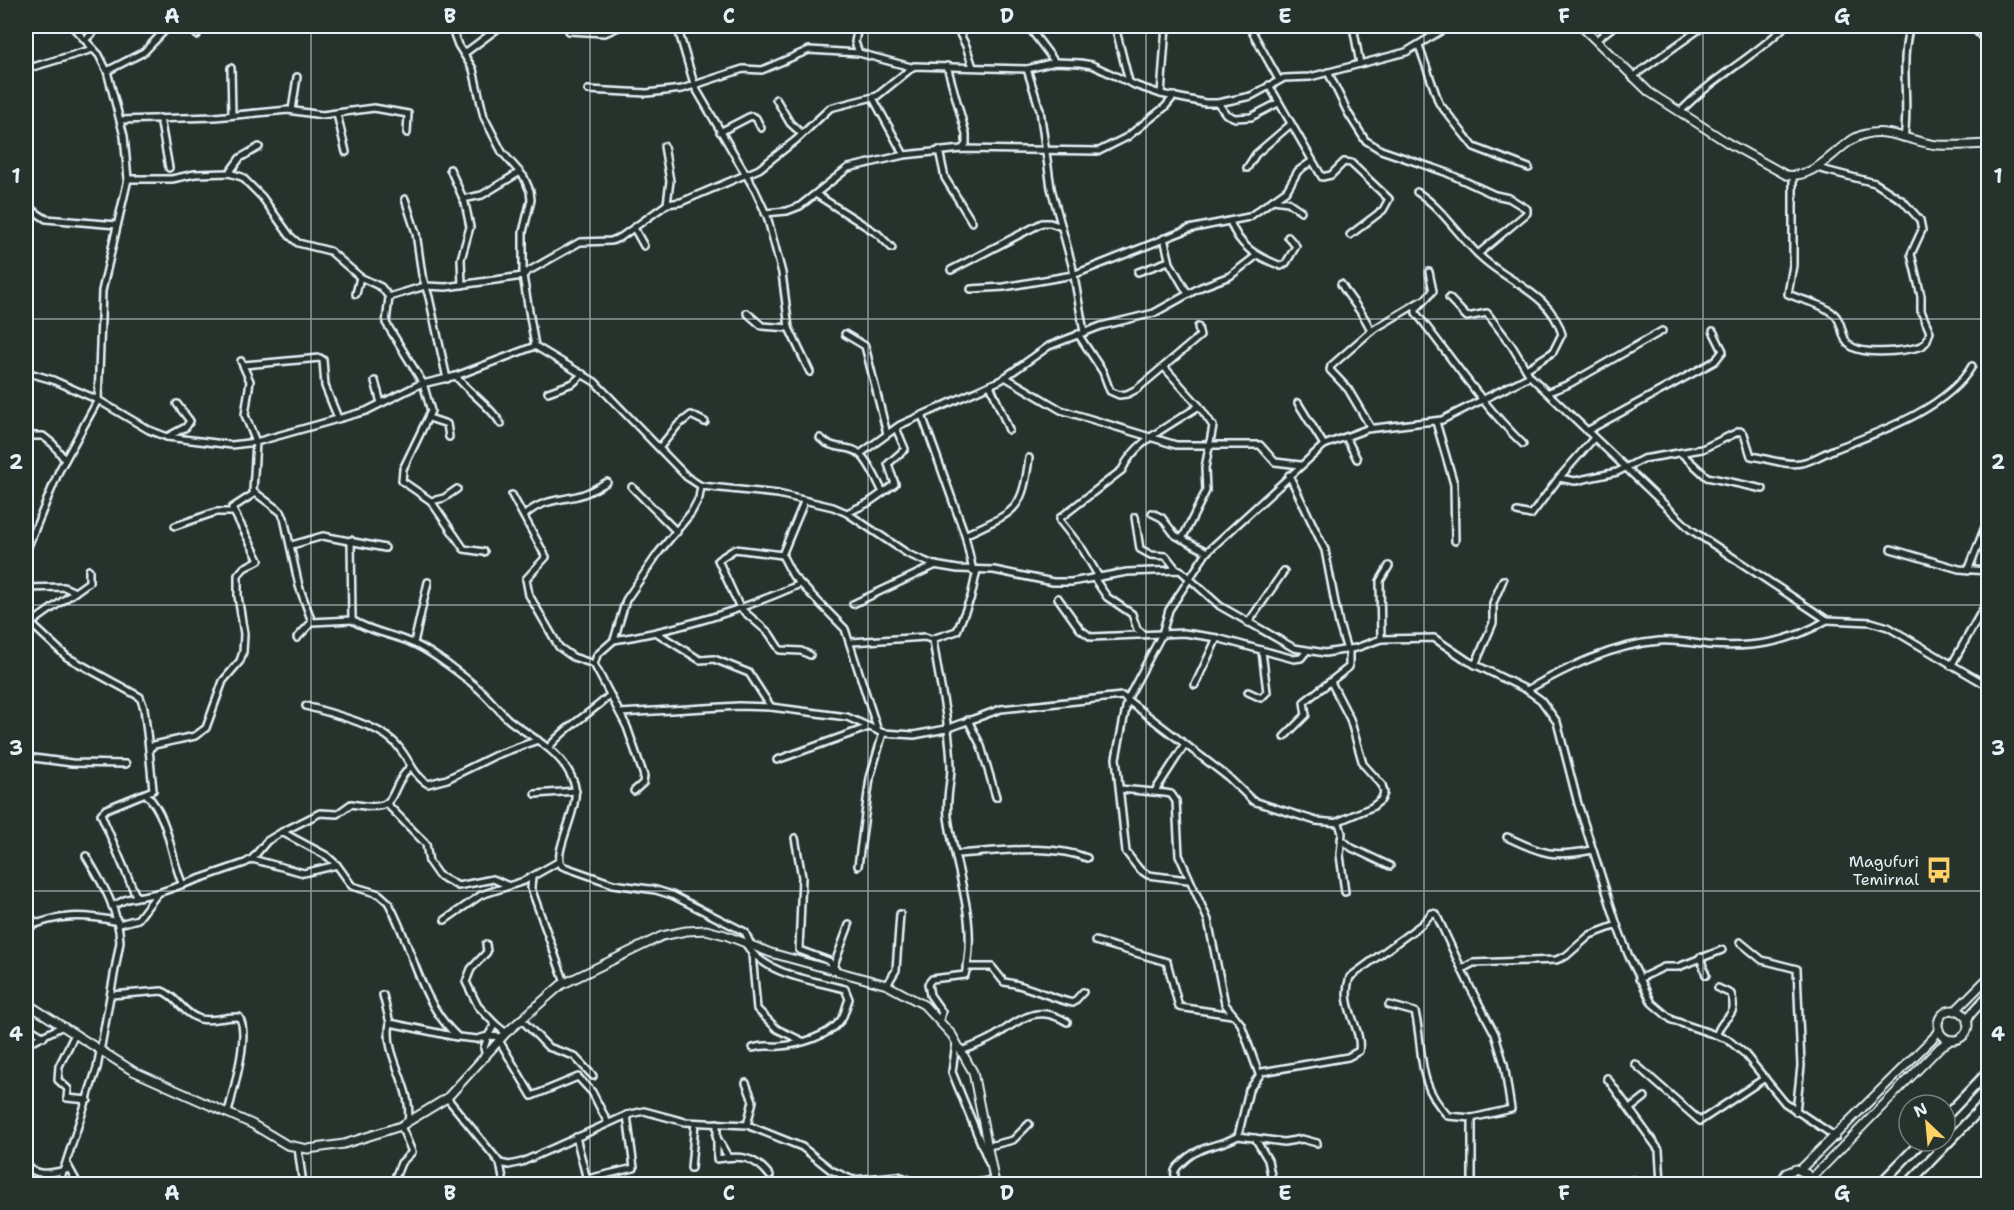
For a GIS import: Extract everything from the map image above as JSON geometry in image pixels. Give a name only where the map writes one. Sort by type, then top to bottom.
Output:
[{"type":"highway","points":[[1957,1105],[1989,1072]]},
{"type":"highway","points":[[1908,1185],[1989,1101]]},
{"type":"highway","points":[[1880,1185],[1911,1153]]},
{"type":"street","points":[[26,551],[64,460],[98,400],[102,291],[128,179],[127,149],[107,71],[93,49],[72,26]]},
{"type":"street","points":[[85,40],[100,26]]},
{"type":"street","points":[[107,71],[144,52],[169,26]]},
{"type":"street","points":[[189,26],[197,35]]},
{"type":"street","points":[[452,26],[456,40],[473,69],[484,117],[502,152],[520,172],[531,191],[523,232],[523,276],[535,346]]},
{"type":"street","points":[[465,53],[501,26]]},
{"type":"street","points":[[569,31],[605,33],[621,26]]},
{"type":"street","points":[[677,26],[695,87],[765,213],[782,273],[789,328],[810,372]]},
{"type":"street","points":[[858,26],[855,42],[859,53]]},
{"type":"street","points":[[956,26],[973,67]]},
{"type":"street","points":[[1028,26],[1055,62]]},
{"type":"street","points":[[1115,26],[1129,82]]},
{"type":"street","points":[[1161,94],[1166,26]]},
{"type":"street","points":[[1249,26],[1279,80]]},
{"type":"street","points":[[1353,26],[1360,64]]},
{"type":"street","points":[[588,90],[647,93],[695,87],[743,69],[762,70],[809,50],[859,53],[911,67],[1027,69],[1055,62],[1092,65],[1161,94],[1205,103],[1218,103],[1251,96],[1279,80],[1310,77],[1419,46],[1449,26]]},
{"type":"street","points":[[1581,26],[1649,92],[1728,143],[1786,176],[1817,168],[1862,135],[1878,133],[1936,145],[1989,144]]},
{"type":"street","points":[[1596,40],[1614,26]]},
{"type":"street","points":[[1632,77],[1704,26]]},
{"type":"street","points":[[1904,138],[1907,121],[1904,59],[1910,26]]},
{"type":"street","points":[[1972,26],[1989,43]]},
{"type":"street","points":[[1681,111],[1693,98],[1759,50],[1782,29]]},
{"type":"street","points":[[1419,46],[1439,103],[1474,147],[1529,168]]},
{"type":"street","points":[[26,69],[93,49]]},
{"type":"street","points":[[947,66],[966,134],[966,144],[962,148]]},
{"type":"street","points":[[389,297],[425,286],[462,285],[523,276],[580,242],[611,241],[634,228],[667,204],[681,202],[746,176],[778,156],[834,105],[873,98],[893,86],[911,67]]},
{"type":"street","points":[[231,68],[232,114]]},
{"type":"street","points":[[1027,69],[1040,110],[1045,151],[1073,275],[1081,333],[1103,372],[1110,391],[1115,394],[1132,393],[1199,337],[1198,327]]},
{"type":"street","points":[[1328,72],[1365,140],[1381,150],[1445,172],[1495,195],[1509,198],[1527,209],[1527,213],[1478,254]]},
{"type":"street","points":[[292,110],[297,77]]},
{"type":"street","points":[[1269,85],[1312,161],[1324,177],[1344,162],[1351,163],[1389,199],[1383,210],[1350,235]]},
{"type":"street","points":[[765,213],[787,211],[817,195],[848,168],[904,155],[962,148],[1099,151],[1127,137],[1160,112],[1174,96]]},
{"type":"street","points":[[873,98],[904,155]]},
{"type":"street","points":[[776,99],[790,123],[802,134]]},
{"type":"street","points":[[1218,103],[1226,114],[1242,119],[1278,103]]},
{"type":"street","points":[[120,120],[215,117],[292,110],[321,116],[374,108],[406,113],[409,116],[407,133]]},
{"type":"street","points":[[337,114],[346,152]]},
{"type":"street","points":[[720,132],[751,116],[761,128]]},
{"type":"street","points":[[160,118],[169,168]]},
{"type":"street","points":[[1246,168],[1256,154],[1291,124]]},
{"type":"street","points":[[663,146],[670,181],[667,204]]},
{"type":"street","points":[[229,173],[240,158],[259,147]]},
{"type":"street","points":[[939,150],[945,177],[972,222]]},
{"type":"street","points":[[971,289],[1004,287],[1073,275],[1189,228],[1251,217],[1287,190],[1298,171],[1312,161]]},
{"type":"street","points":[[1793,176],[1793,265],[1788,294],[1812,302],[1833,314],[1839,320],[1846,341],[1851,346],[1883,352],[1922,346],[1930,332],[1921,311],[1921,296],[1911,254],[1922,230],[1920,220],[1903,201],[1875,183],[1817,168]]},
{"type":"street","points":[[450,169],[463,200],[470,227],[461,259],[462,285]]},
{"type":"street","points":[[463,200],[482,195],[520,172]]},
{"type":"street","points":[[128,179],[172,179],[195,174],[229,173],[246,179],[298,243],[330,251],[360,277],[381,287],[389,297],[386,323],[423,383],[431,406],[429,418],[400,476],[406,486],[431,501],[464,549],[484,552]]},
{"type":"street","points":[[1417,192],[1478,254],[1498,270],[1522,284],[1543,303],[1561,330],[1562,338],[1553,352],[1526,369]]},
{"type":"street","points":[[817,195],[878,234],[892,248]]},
{"type":"street","points":[[405,199],[416,233],[425,286],[447,379]]},
{"type":"street","points":[[1273,200],[1289,203],[1301,211]]},
{"type":"street","points":[[26,206],[46,219],[117,225]]},
{"type":"street","points":[[1230,221],[1236,235],[1256,256],[1284,265],[1296,246],[1288,237]]},
{"type":"street","points":[[951,270],[1042,223],[1062,227]]},
{"type":"street","points":[[634,228],[644,246]]},
{"type":"street","points":[[1164,238],[1169,261],[1188,294]]},
{"type":"street","points":[[860,454],[896,428],[1005,377],[1035,354],[1081,333],[1154,313],[1188,294],[1230,276],[1256,256]]},
{"type":"street","points":[[1138,272],[1169,261]]},
{"type":"street","points":[[1429,272],[1434,288],[1431,296],[1416,309],[1416,313],[1470,381],[1482,400],[1522,444]]},
{"type":"street","points":[[356,294],[360,277]]},
{"type":"street","points":[[1341,284],[1350,301],[1364,316],[1371,331]]},
{"type":"street","points":[[1371,428],[1348,389],[1330,368],[1371,331],[1431,296]]},
{"type":"street","points":[[1449,298],[1467,317],[1487,313],[1530,376],[1690,529],[1827,620],[1871,622],[1888,627],[1951,666],[1989,686]]},
{"type":"street","points":[[747,313],[762,326],[789,328]]},
{"type":"street","points":[[1549,392],[1576,380],[1662,331]]},
{"type":"street","points":[[1587,431],[1715,361],[1723,351],[1713,331]]},
{"type":"street","points":[[845,334],[865,346],[887,434]]},
{"type":"street","points":[[535,346],[583,374],[660,447],[687,477],[701,486],[777,494],[833,507],[847,513],[900,550],[936,565],[975,571],[1016,573],[1053,582],[1079,582],[1097,577],[1176,570],[1185,573],[1205,596],[1294,648],[1306,652],[1348,650],[1381,639],[1434,638],[1475,665],[1527,690],[1541,700],[1557,722],[1592,850],[1617,925],[1653,1003],[1666,1016],[1717,1034],[1744,1053],[1785,1103],[1836,1137]]},
{"type":"street","points":[[26,372],[53,380],[98,400],[149,430],[167,437],[223,445],[256,442],[338,418],[381,403],[423,383],[447,379],[535,346]]},
{"type":"street","points":[[312,622],[299,586],[292,545],[280,512],[255,493],[252,477],[256,442],[245,415],[250,381],[242,363],[320,358],[323,360],[326,387],[338,418]]},
{"type":"street","points":[[1558,478],[1575,481],[1626,469],[1643,459],[1711,446],[1740,431],[1744,434],[1750,456],[1795,464],[1810,460],[1878,434],[1923,410],[1965,376],[1972,366]]},
{"type":"street","points":[[1164,367],[1199,406],[1213,426],[1209,446],[1206,491],[1201,505],[1191,516],[1182,539]]},
{"type":"street","points":[[548,392],[573,383],[583,374]]},
{"type":"street","points":[[456,376],[467,390],[488,406],[501,424]]},
{"type":"street","points":[[1188,880],[1148,875],[1133,863],[1124,847],[1117,746],[1128,698],[1162,634],[1165,620],[1174,602],[1191,580],[1207,552],[1324,445],[1371,428],[1436,422],[1530,376]]},
{"type":"street","points":[[1005,377],[1061,410],[1176,445],[1260,445],[1275,462],[1300,465]]},
{"type":"street","points":[[375,381],[381,403]]},
{"type":"street","points":[[990,385],[1009,430]]},
{"type":"street","points":[[1298,403],[1324,445]]},
{"type":"street","points":[[167,437],[186,427],[190,421],[177,404]]},
{"type":"street","points":[[1144,634],[1137,629],[1132,614],[1107,597],[1060,519],[1065,512],[1121,471],[1128,458],[1151,437],[1199,406]]},
{"type":"street","points":[[852,642],[928,637],[932,639],[952,635],[958,630],[971,597],[975,571],[965,535],[922,415]]},
{"type":"street","points":[[660,447],[684,418],[696,416],[705,422]]},
{"type":"street","points":[[429,418],[447,424],[450,437]]},
{"type":"street","points":[[1436,422],[1454,484],[1455,541]]},
{"type":"street","points":[[847,513],[896,483],[888,464],[905,452],[896,428]]},
{"type":"street","points":[[26,436],[43,436],[53,444],[64,460]]},
{"type":"street","points":[[1346,437],[1358,459]]},
{"type":"street","points":[[820,438],[831,447],[850,449],[860,454],[884,492]]},
{"type":"street","points":[[1516,512],[1532,515],[1558,478],[1594,438]]},
{"type":"street","points":[[1682,453],[1707,477],[1763,489]]},
{"type":"street","points":[[965,535],[1000,517],[1019,503],[1025,489],[1029,458]]},
{"type":"street","points":[[1284,737],[1306,715],[1304,702],[1349,667],[1348,650],[1339,624],[1325,550],[1289,475]]},
{"type":"street","points":[[524,516],[532,508],[548,501],[576,497],[607,482]]},
{"type":"street","points":[[594,664],[597,655],[614,640],[626,600],[659,552],[677,532],[699,498],[701,486]]},
{"type":"street","points":[[632,487],[677,532]]},
{"type":"street","points":[[431,501],[444,498],[458,489]]},
{"type":"street","points":[[232,512],[236,503],[255,493]]},
{"type":"street","points":[[512,495],[546,557],[526,579],[529,595],[562,650],[594,664],[620,713],[645,779],[634,791]]},
{"type":"street","points":[[782,555],[804,502]]},
{"type":"street","points":[[175,526],[216,512],[232,512]]},
{"type":"street","points":[[149,749],[154,745],[195,736],[206,728],[223,681],[240,661],[245,643],[236,581],[241,571],[260,560],[232,512]]},
{"type":"street","points":[[1152,513],[1162,518],[1175,535],[1207,552]]},
{"type":"street","points":[[1135,517],[1140,549],[1154,556],[1166,556],[1176,570]]},
{"type":"street","points":[[1968,571],[1989,519]]},
{"type":"street","points":[[292,545],[323,536],[385,548]]},
{"type":"street","points":[[351,540],[352,621]]},
{"type":"street","points":[[782,555],[735,549],[719,558],[740,608],[769,633],[780,650],[801,651],[810,655]]},
{"type":"street","points":[[1892,549],[1968,571],[1989,571]]},
{"type":"street","points":[[782,555],[793,576],[845,629],[852,642],[880,732],[870,778],[858,866]]},
{"type":"street","points":[[853,604],[936,565]]},
{"type":"street","points":[[1381,639],[1380,581],[1389,566]]},
{"type":"street","points":[[88,570],[88,582],[28,621],[67,657],[140,697],[142,701],[153,790],[106,809],[101,814],[101,819],[136,896]]},
{"type":"street","points":[[1248,623],[1284,572]]},
{"type":"street","points":[[1475,665],[1493,623],[1493,603],[1503,580]]},
{"type":"street","points":[[414,643],[428,582]]},
{"type":"street","points":[[614,640],[657,633],[740,608],[798,585]]},
{"type":"street","points":[[26,588],[64,587],[75,592]]},
{"type":"street","points":[[1058,598],[1070,617],[1088,636],[1104,638],[1176,632],[1217,638],[1294,659],[1301,658],[1306,652]]},
{"type":"street","points":[[1951,666],[1989,600]]},
{"type":"street","points":[[1165,620],[1176,632]]},
{"type":"street","points":[[1527,690],[1574,664],[1638,644],[1676,640],[1748,646],[1802,635],[1827,620]]},
{"type":"street","points":[[297,638],[312,622],[352,621],[414,643],[479,689],[510,720],[549,747],[570,774],[576,791],[574,811],[558,862],[589,878],[672,895],[745,932],[752,954],[757,1008],[777,1029],[802,1041]]},
{"type":"street","points":[[657,633],[700,660],[714,659],[749,673],[771,706]]},
{"type":"street","points":[[1195,685],[1206,656],[1217,638]]},
{"type":"street","points":[[932,639],[951,769],[947,795],[948,816],[967,905],[966,967],[962,976],[929,981],[930,995],[942,1012],[940,1019]]},
{"type":"street","points":[[1248,692],[1261,698],[1268,692],[1262,651]]},
{"type":"street","points":[[620,713],[771,706],[847,717],[880,732],[914,735],[946,729],[1009,708],[1116,695],[1128,698],[1184,746],[1228,777],[1257,803],[1316,821],[1337,822],[1371,807],[1381,800],[1384,793],[1382,785],[1363,764],[1350,719],[1331,682]]},
{"type":"street","points":[[549,747],[569,725],[591,713],[610,694]]},
{"type":"street","points":[[306,706],[393,740],[424,782],[433,783],[538,740]]},
{"type":"street","points":[[968,720],[981,746],[996,797]]},
{"type":"street","points":[[777,760],[869,727]]},
{"type":"street","points":[[1155,791],[1184,746]]},
{"type":"street","points":[[26,757],[72,764],[126,764]]},
{"type":"street","points":[[112,906],[136,896],[158,893],[252,859],[267,841],[320,813],[337,814],[351,804],[368,808],[387,804],[395,794],[400,777],[411,766]]},
{"type":"street","points":[[1120,789],[1171,794],[1176,801],[1177,849],[1188,880],[1208,920],[1224,1001],[1244,1031],[1258,1074]]},
{"type":"street","points":[[535,794],[576,791]]},
{"type":"street","points":[[146,794],[165,823],[174,865],[182,883]]},
{"type":"street","points":[[387,804],[426,844],[429,862],[438,875],[458,886],[493,879],[509,886]]},
{"type":"street","points":[[1337,822],[1341,827],[1340,855],[1345,892]]},
{"type":"street","points":[[282,832],[327,856],[338,865],[352,886],[379,894],[388,902],[439,1017],[458,1037]]},
{"type":"street","points":[[1508,837],[1540,852],[1564,855],[1592,850]]},
{"type":"street","points":[[795,838],[802,877],[798,947],[801,952],[834,965],[838,972]]},
{"type":"street","points":[[1341,839],[1352,848],[1390,866]]},
{"type":"street","points":[[956,854],[1009,851],[1070,852],[1087,858]]},
{"type":"street","points":[[59,1185],[67,1167],[101,1050],[120,942],[118,923],[112,906],[86,856]]},
{"type":"street","points":[[252,859],[304,873],[338,865]]},
{"type":"street","points":[[445,920],[481,895],[532,877],[558,862]]},
{"type":"street","points":[[532,877],[531,888],[565,983]]},
{"type":"street","points":[[26,928],[71,916],[91,916],[118,923],[138,919],[158,893]]},
{"type":"street","points":[[1238,1136],[1249,1090],[1258,1074],[1273,1068],[1348,1057],[1357,1053],[1360,1043],[1349,1012],[1347,985],[1350,977],[1424,923],[1432,913],[1436,914],[1495,1034],[1504,1064],[1512,1108],[1472,1118],[1451,1118],[1433,1098],[1422,1074],[1415,1012],[1389,1005]]},
{"type":"street","points":[[26,914],[38,923]]},
{"type":"street","points":[[887,985],[896,970],[900,914]]},
{"type":"street","points":[[834,965],[849,925]]},
{"type":"street","points":[[1462,969],[1481,963],[1556,960],[1566,956],[1590,935],[1617,925]]},
{"type":"street","points":[[26,1003],[165,1087],[228,1113],[287,1145],[298,1148],[344,1144],[404,1124],[447,1098],[521,1019],[565,983],[638,946],[678,933],[706,930],[838,972],[887,985],[924,1005],[940,1019],[973,1072],[995,1179]]},
{"type":"street","points":[[1095,941],[1167,962],[1179,1007],[1232,1015]]},
{"type":"street","points":[[1740,942],[1762,960],[1797,969],[1801,1066],[1796,1112]]},
{"type":"street","points":[[486,944],[487,952],[471,969],[466,982],[478,1006],[495,1024],[503,1037],[532,1096],[578,1077],[592,1092],[608,1123]]},
{"type":"street","points":[[1640,979],[1664,967],[1678,967],[1722,950]]},
{"type":"street","points":[[752,954],[764,964],[845,989],[849,999],[839,1024],[802,1041],[777,1047],[765,1044],[753,1048]]},
{"type":"street","points":[[1700,957],[1706,975]]},
{"type":"street","points":[[966,967],[992,967],[1004,982],[1018,984],[1073,1003],[1083,992]]},
{"type":"street","points":[[1779,1184],[1786,1173],[1800,1170],[1836,1137],[1934,1037],[1939,1029],[1942,1016],[1955,1011],[1989,978]]},
{"type":"street","points":[[1717,1034],[1720,1024],[1732,1013],[1734,1006],[1731,994],[1718,988]]},
{"type":"street","points":[[111,995],[162,991],[190,1015],[200,1019],[211,1021],[239,1017],[242,1026],[241,1048],[228,1113]]},
{"type":"street","points":[[383,995],[390,1023],[389,1040],[409,1101],[404,1124],[412,1152],[401,1163],[395,1178]]},
{"type":"street","points":[[1800,1170],[1812,1182],[1940,1047],[1964,1035],[1970,1015],[1989,995]]},
{"type":"street","points":[[1955,1011],[1962,1013],[1967,1022]]},
{"type":"street","points":[[961,1052],[1026,1016],[1047,1013],[1066,1022]]},
{"type":"street","points":[[521,1019],[548,1047],[574,1056],[593,1076]]},
{"type":"street","points":[[390,1023],[458,1037],[477,1039],[488,1036],[503,1037]]},
{"type":"street","points":[[486,1058],[484,1048],[495,1024]]},
{"type":"street","points":[[26,1026],[44,1037]]},
{"type":"street","points":[[26,1044],[63,1026]]},
{"type":"street","points":[[1939,1029],[1944,1037],[1951,1040]]},
{"type":"street","points":[[75,1034],[59,1066],[58,1080],[68,1089],[67,1098],[87,1100]]},
{"type":"street","points":[[956,1043],[952,1072],[995,1179]]},
{"type":"street","points":[[1635,1064],[1699,1121],[1765,1078]]},
{"type":"street","points":[[1607,1078],[1631,1108],[1659,1150],[1661,1185]]},
{"type":"street","points":[[746,1083],[753,1101],[747,1125]]},
{"type":"street","points":[[1631,1108],[1645,1097]]},
{"type":"street","points":[[447,1098],[500,1163],[504,1185]]},
{"type":"street","points":[[500,1163],[509,1165],[522,1162],[627,1115],[644,1111],[695,1123],[747,1125],[802,1147],[831,1170],[853,1180],[898,1176],[921,1185]]},
{"type":"street","points":[[576,1137],[588,1182],[634,1168],[627,1115]]},
{"type":"street","points":[[1472,1118],[1472,1185]]},
{"type":"street","points":[[692,1168],[695,1123]]},
{"type":"street","points":[[717,1123],[715,1156],[720,1159],[727,1155],[754,1161],[762,1165],[771,1176]]},
{"type":"street","points":[[989,1146],[1013,1140],[1029,1124]]},
{"type":"street","points":[[716,1136],[727,1155]]},
{"type":"street","points":[[1177,1185],[1174,1173],[1178,1164],[1195,1151],[1238,1136],[1284,1142],[1302,1139],[1317,1143]]},
{"type":"street","points":[[1255,1138],[1269,1160],[1271,1175]]},
{"type":"street","points":[[298,1148],[303,1185]]},
{"type":"street","points":[[26,1164],[34,1172],[39,1173],[67,1167]]},
{"type":"street","points":[[67,1167],[78,1185]]},
{"type":"street","points":[[842,1185],[845,1176]]},
{"type":"street","points":[[968,1185],[995,1179]]},
{"type":"place","name":"Magufuri Temirnal","points":[[1939,870]]}]
